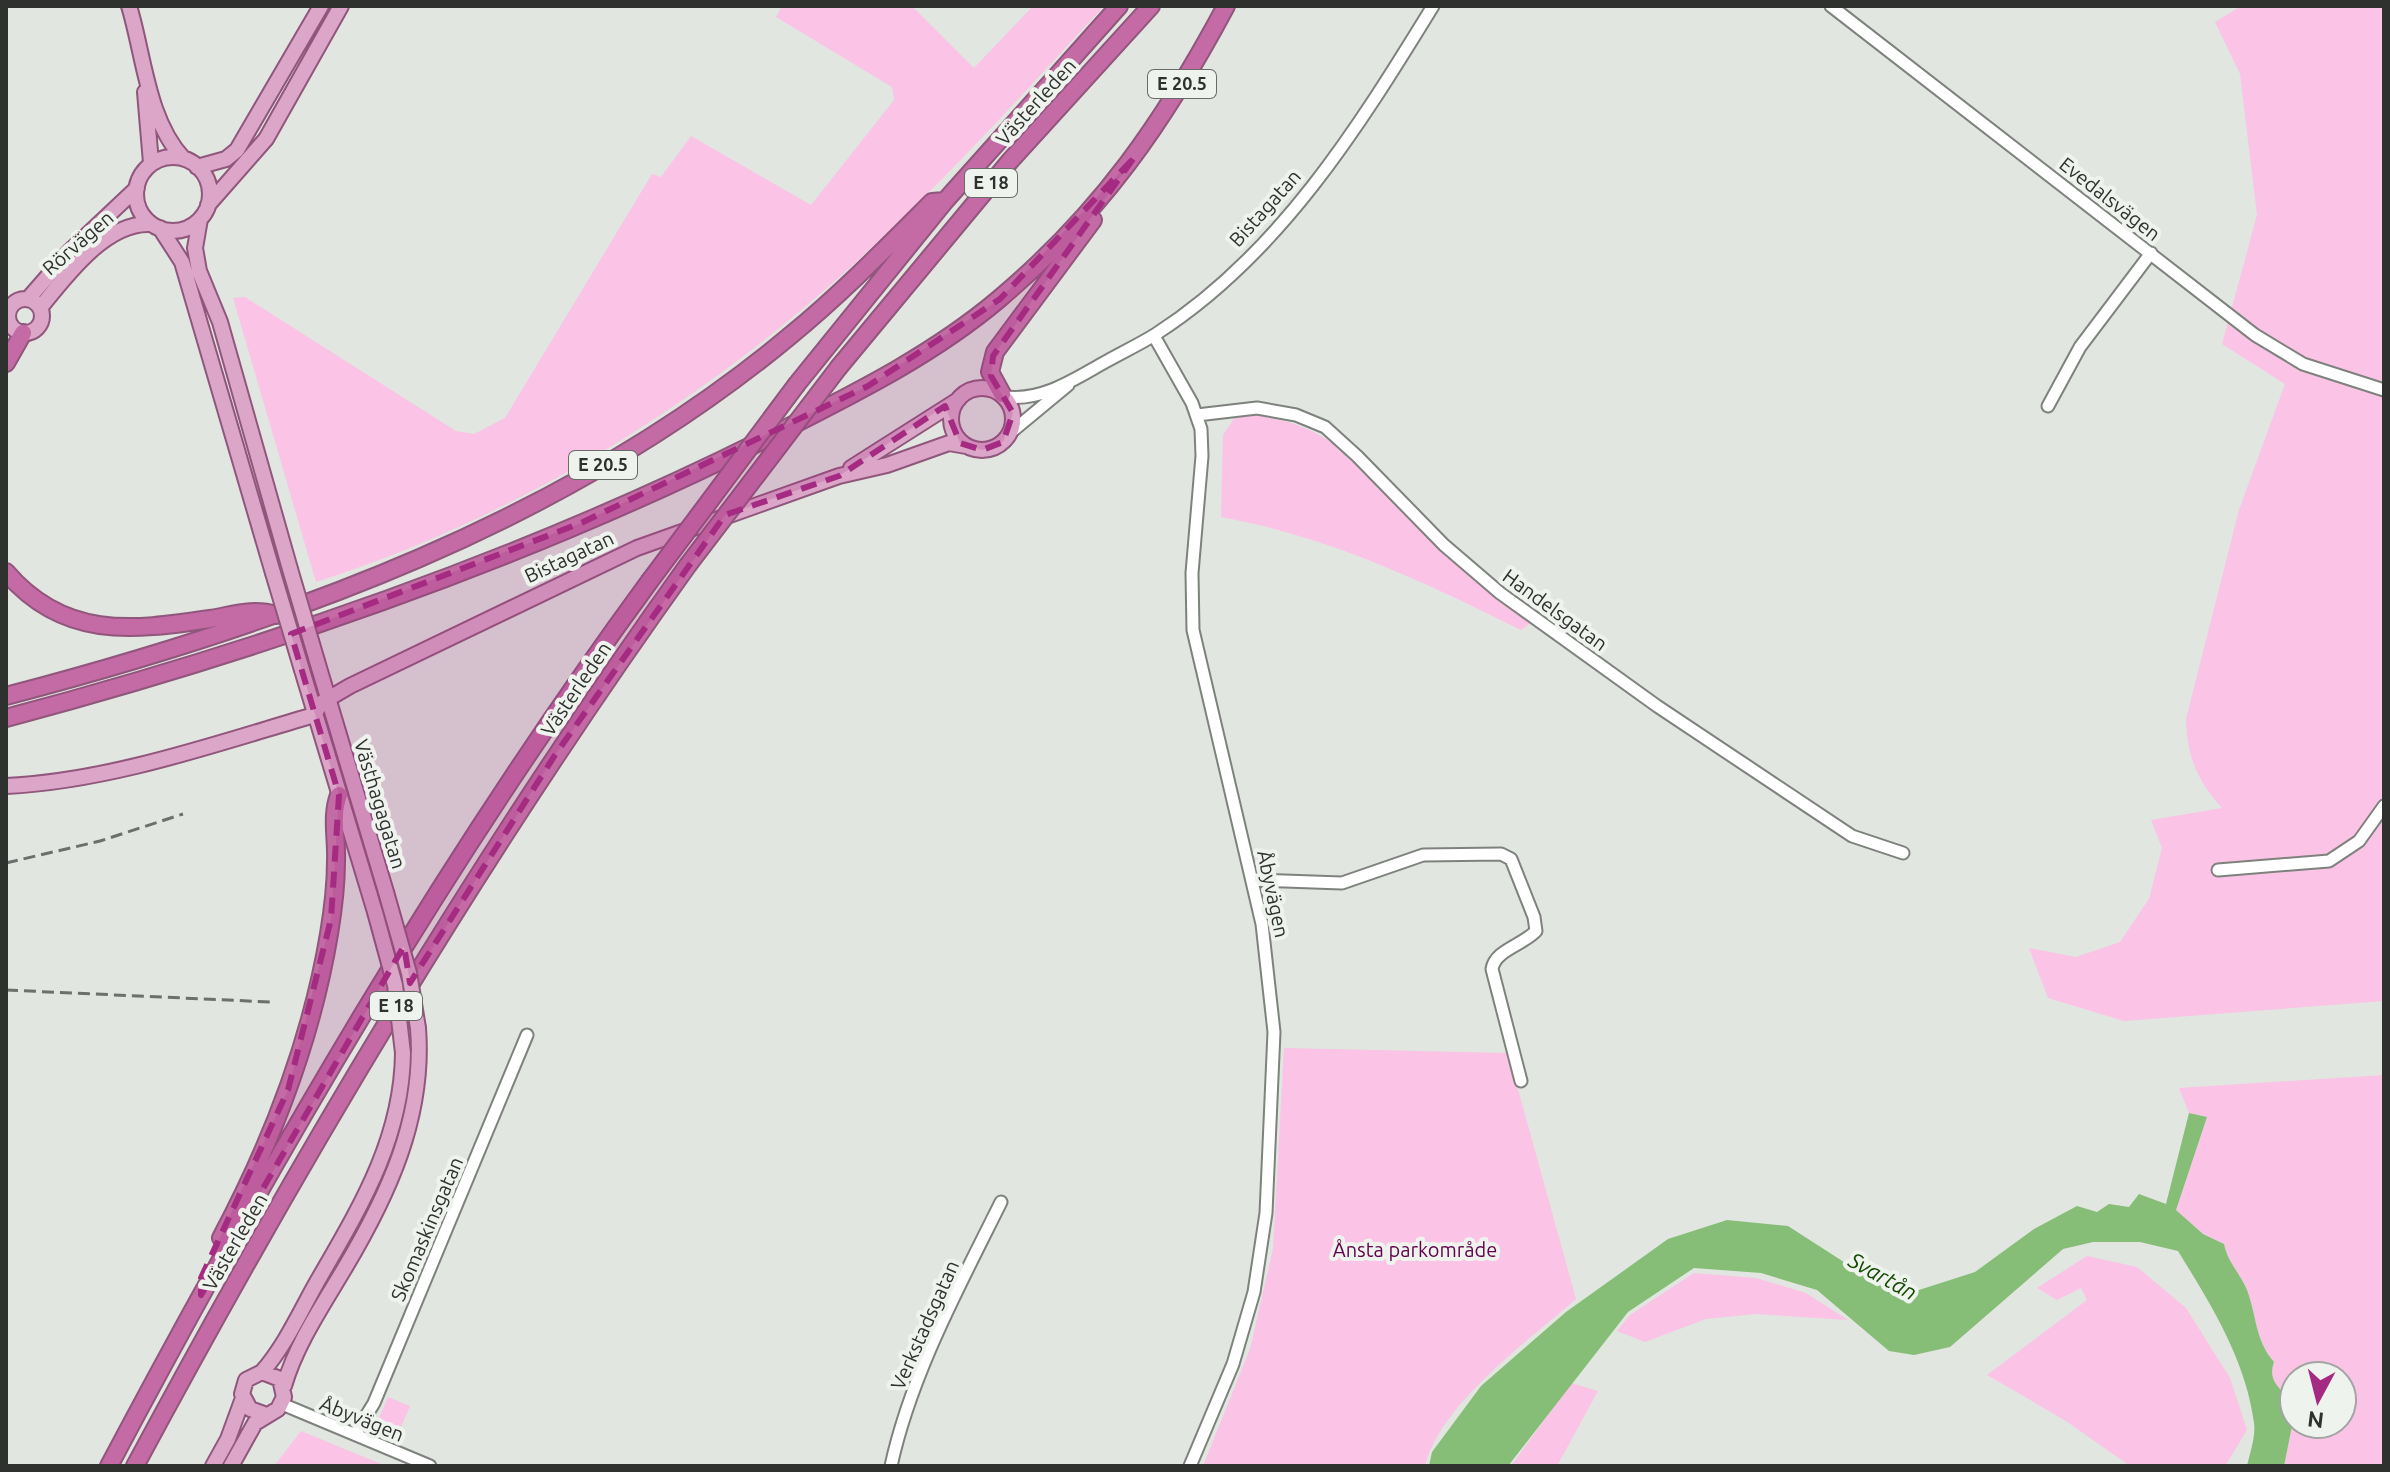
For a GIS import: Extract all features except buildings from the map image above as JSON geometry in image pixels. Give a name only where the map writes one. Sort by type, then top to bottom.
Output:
[{"type":"highway","name":"Västerleden","points":[[109,1466],[201,1295],[383,983],[537,742],[649,582],[797,384],[945,201],[1119,6]]},
{"type":"highway","name":"Västerleden","points":[[135,1466],[245,1263],[435,941],[555,755],[688,565],[839,367],[1010,161],[1151,6]]},
{"type":"highway","name":"E 20.5","points":[[1004,396],[990,372],[995,352],[1170,105],[1226,6]]},
{"type":"highway","name":"E 20.5","points":[[6,718],[186,667],[397,596],[581,523],[832,406],[945,340],[1000,299],[1061,242],[1133,159]]},
{"type":"highway","name":"E 20.5","points":[[6,696],[277,615],[488,527],[650,437],[790,336],[932,202],[945,201]]},
{"type":"highway","points":[[6,363],[13,330]]},
{"type":"highway","name":"E 20.5","points":[[6,572],[34,601],[53,613],[95,625],[179,623],[258,609],[277,615]]},
{"type":"highway","name":"E 18","points":[[201,1295],[201,1278],[272,1133],[305,1039],[331,919],[336,861],[334,809],[339,795]]},
{"type":"main road","points":[[129,6],[141,56],[168,139],[183,158],[197,167],[208,183],[208,205]]},
{"type":"main road","points":[[137,188],[138,207],[155,226],[178,231],[191,228],[266,139],[338,11],[320,7],[237,150],[226,159],[197,167]]},
{"type":"main road","points":[[34,303],[11,306],[8,315],[13,330],[39,326],[34,303],[56,266],[137,188],[151,163],[141,56]]},
{"type":"main road","points":[[151,163],[164,158],[183,158]]},
{"type":"main road","name":"Västhagagatan","points":[[200,219],[195,248],[199,271],[220,322],[386,892],[409,973],[418,1028],[417,1093],[399,1161],[356,1250],[295,1353],[284,1386]]},
{"type":"main road","name":"Rörvägen","points":[[34,303],[118,231],[132,223],[155,226]]},
{"type":"main road","name":"Västhagagatan","points":[[155,226],[182,262],[302,670],[314,724],[330,760],[375,912],[395,985],[403,1053],[402,1092],[379,1169],[284,1341],[262,1372]]},
{"type":"main road","points":[[1004,396],[987,387],[978,387],[958,399],[951,412],[950,426],[957,440],[977,450],[993,448],[1010,433]]},
{"type":"main road","name":"E 20.5","points":[[1004,396],[1013,413],[1010,433]]},
{"type":"main road","name":"Bistagatan","points":[[839,476],[958,399]]},
{"type":"main road","name":"Bistagatan","points":[[328,700],[593,566],[752,505],[839,476],[887,465],[949,443],[966,446]]},
{"type":"main road","points":[[6,786],[97,773],[284,724],[314,724],[321,703],[328,700]]},
{"type":"main road","points":[[213,1466],[228,1439],[246,1380],[262,1372],[275,1375],[284,1386],[282,1404],[260,1419],[231,1466]]},
{"type":"main road","points":[[243,1398],[260,1419]]},
{"type":"street","name":"Bistagatan","points":[[1004,396],[1029,398],[1071,382],[1154,336],[1217,286],[1306,195],[1363,120],[1433,6]]},
{"type":"street","name":"Evedalsvägen","points":[[1831,6],[2282,352],[2326,373],[2384,390]]},
{"type":"street","points":[[2048,406],[2080,347],[2151,253]]},
{"type":"street","name":"Åbyvägen","points":[[1154,336],[1197,415],[1202,441],[1191,602],[1197,655],[1253,880],[1270,974],[1273,1018],[1266,1213],[1246,1321],[1233,1364],[1190,1466]]},
{"type":"street","name":"Bistagatan","points":[[1010,433],[1071,382]]},
{"type":"street","name":"Handelsgatan","points":[[1197,415],[1257,408],[1296,415],[1325,427],[1444,545],[1510,600],[1657,706],[1852,836],[1903,853]]},
{"type":"street","points":[[2218,870],[2329,861],[2359,841],[2384,806]]},
{"type":"street","points":[[1253,880],[1342,883],[1394,862],[1441,852],[1501,854],[1511,859],[1534,917],[1536,931],[1526,942],[1496,958],[1492,969],[1521,1081]]},
{"type":"street","name":"Skomaskinsgatan","points":[[355,1434],[374,1403],[527,1035]]},
{"type":"street","name":"Verkstadsgatan","points":[[891,1466],[908,1409],[929,1357],[1001,1202]]},
{"type":"street","name":"Åbyvägen","points":[[282,1404],[430,1466]]},
{"type":"highlighted area","points":[[1133,159],[993,356],[991,376],[1013,413],[1003,442],[982,450],[960,443],[945,406],[839,476],[725,515],[555,755],[410,983],[404,946],[201,1295],[201,1278],[288,1090],[331,919],[339,795],[291,634],[581,523],[868,386],[1000,299]]},
{"type":"green space","points":[[782,6],[912,6],[974,68],[1033,6],[1104,6],[982,138],[888,233],[796,315],[734,364],[602,452],[534,490],[390,556],[316,582],[233,298],[245,297],[456,431],[474,434],[505,418],[652,174],[661,177],[691,136],[811,205],[894,100],[892,87],[776,17]]},
{"type":"green space","points":[[2241,6],[2384,6],[2384,1001],[2124,1021],[2048,998],[2029,948],[2076,957],[2120,942],[2149,899],[2162,848],[2151,820],[2222,808],[2195,767],[2186,719],[2239,510],[2285,384],[2222,344],[2257,215],[2240,74],[2215,22]]},
{"type":"green space","points":[[1246,414],[1281,420],[1310,430],[1335,444],[1440,549],[1530,623],[1521,630],[1412,578],[1337,548],[1221,517],[1223,435],[1235,417]]},
{"type":"green space","name":"Ånsta parkområde","points":[[1284,1048],[1508,1053],[1576,1299],[1512,1353],[1467,1397],[1434,1443],[1425,1466],[1203,1466],[1250,1349],[1273,1249]]},
{"type":"green space","points":[[2384,1075],[2384,1466],[2284,1466],[2289,1440],[2358,1440],[2358,1360],[2278,1360],[2277,1386],[2273,1378],[2274,1362],[2260,1337],[2247,1290],[2224,1244],[2203,1234],[2176,1210],[2207,1117],[2189,1113],[2179,1088]]},
{"type":"green space","points":[[2087,1256],[2137,1267],[2186,1308],[2230,1378],[2247,1430],[2225,1466],[2130,1466],[2066,1421],[1987,1375],[2087,1300],[2081,1288],[2057,1300],[2037,1288]]},
{"type":"green space","points":[[1694,1273],[1756,1278],[1806,1293],[1848,1320],[1756,1314],[1706,1319],[1645,1342],[1617,1331],[1630,1315]]},
{"type":"green space","points":[[1571,1383],[1598,1391],[1557,1466],[1511,1466]]},
{"type":"green space","points":[[388,1397],[410,1406],[396,1439],[374,1429]]},
{"type":"green space","points":[[301,1431],[386,1466],[274,1466]]},
{"type":"shaded area","points":[[2189,1113],[2207,1117],[2176,1210],[2203,1234],[2224,1244],[2247,1290],[2260,1337],[2274,1362],[2273,1378],[2278,1387],[2278,1440],[2289,1440],[2284,1466],[2247,1466],[2254,1428],[2243,1377],[2225,1333],[2178,1251],[2140,1242],[2093,1242],[2063,1249],[1950,1347],[1914,1355],[1889,1351],[1817,1290],[1761,1273],[1694,1268],[1628,1312],[1508,1466],[1429,1466],[1432,1452],[1481,1386],[1566,1312],[1668,1239],[1727,1220],[1788,1226],[1889,1291],[1919,1290],[1975,1272],[2034,1229],[2077,1206],[2097,1212],[2109,1204],[2129,1207],[2139,1194],[2166,1204]]},
{"type":"railway","points":[[6,863],[100,841],[183,814]]},
{"type":"railway","points":[[6,990],[271,1002]]},
{"type":"water label","name":"Svartån","points":[[1883,1276]]}]
